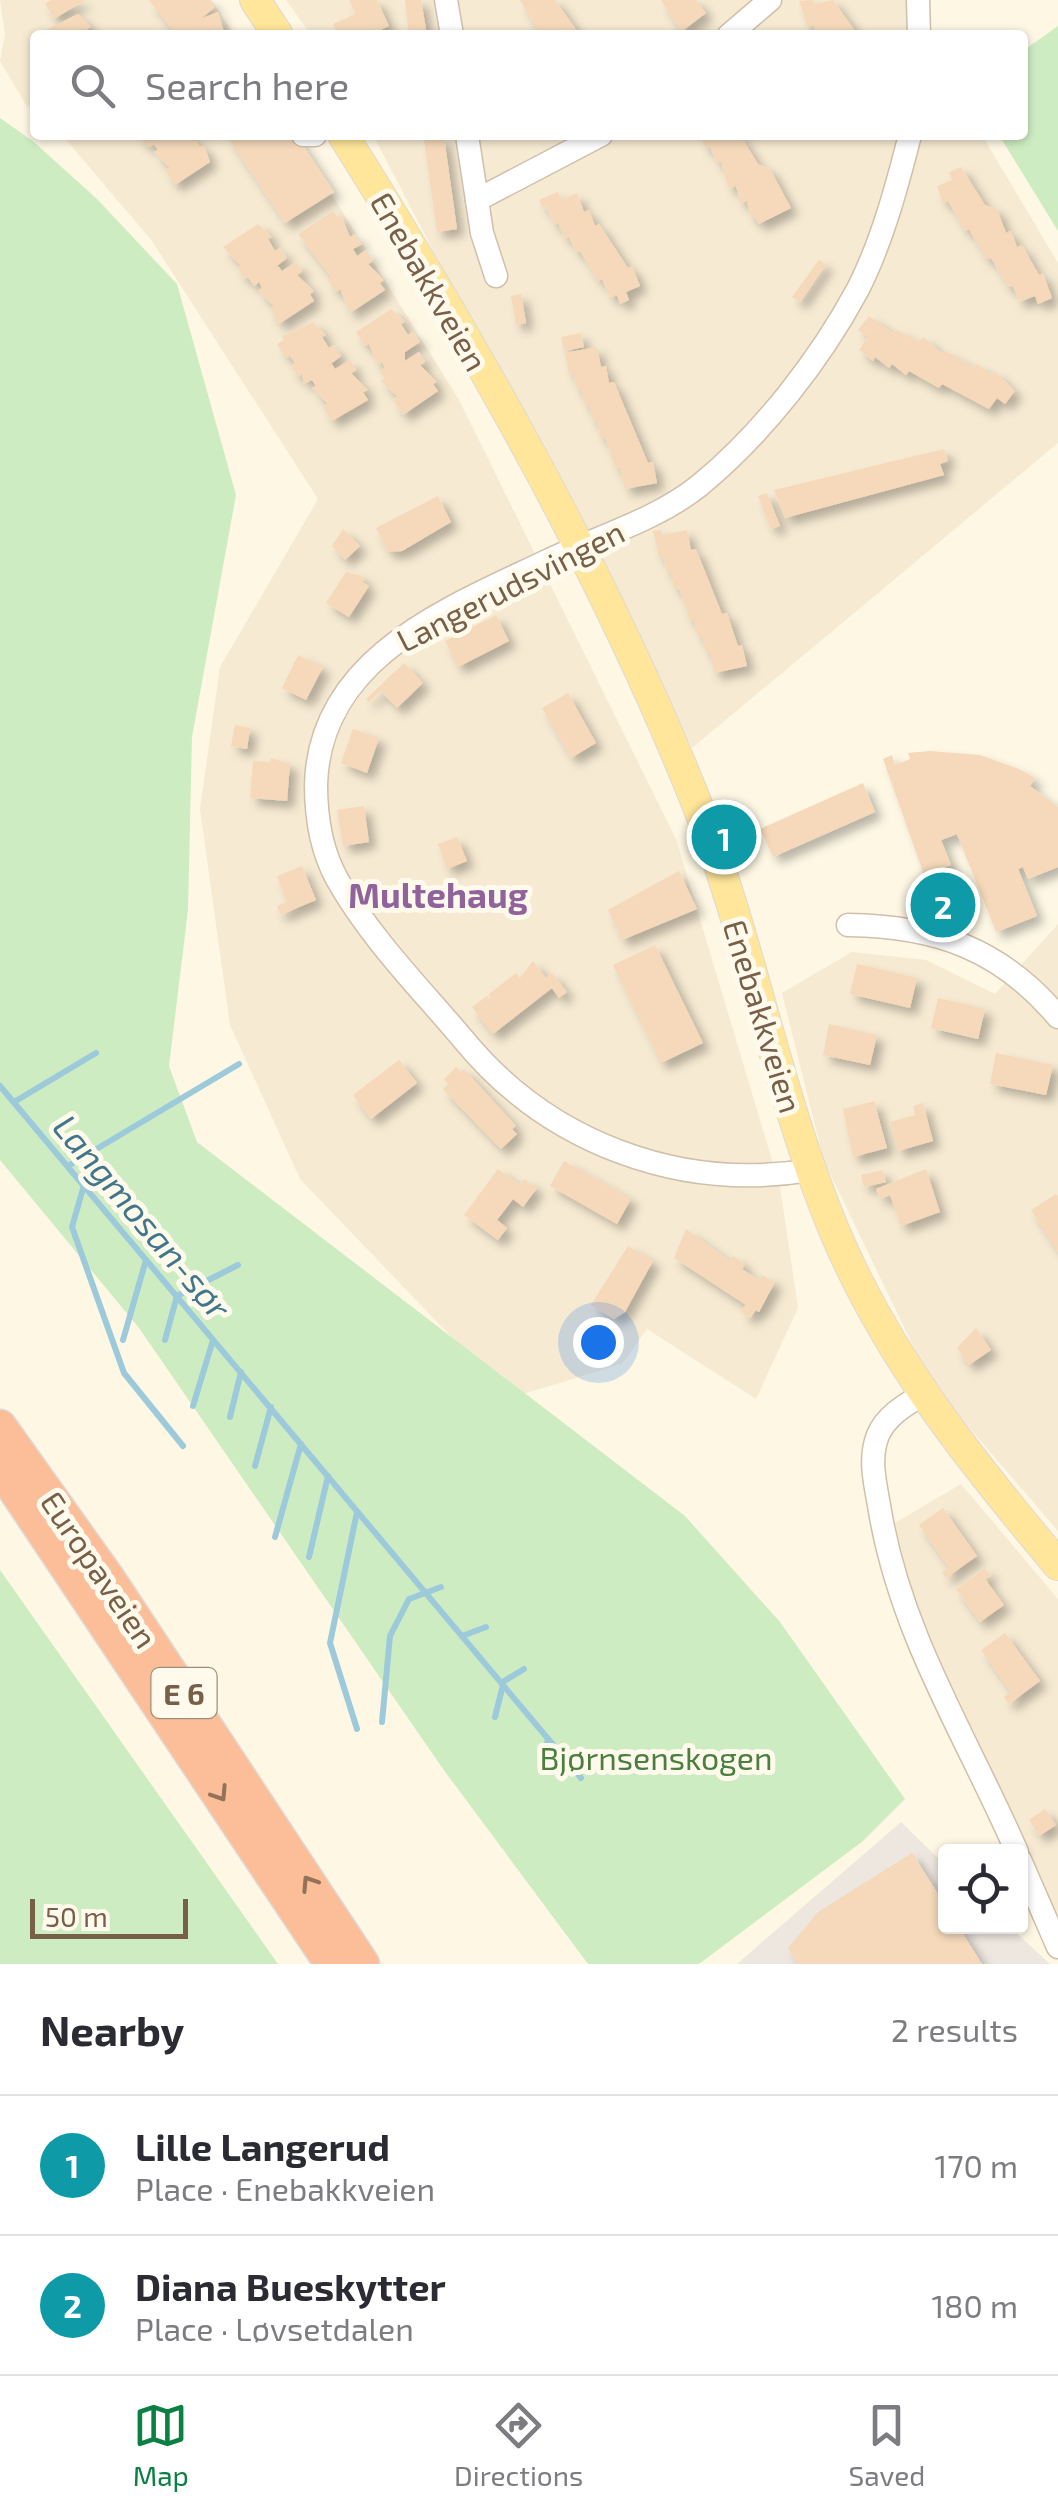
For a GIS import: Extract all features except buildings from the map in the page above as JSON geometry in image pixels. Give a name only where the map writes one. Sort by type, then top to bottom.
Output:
[{"type":"highway","name":"Europaveien","points":[[0,1426],[110,1579],[363,1964]]},
{"type":"highway","name":"Europaveien","points":[[3,1474],[332,1964]]},
{"type":"main road","points":[[256,0],[275,30]]},
{"type":"main road","name":"Enebakkveien","points":[[346,140],[444,302],[576,547],[654,704],[696,804],[811,1170],[863,1293],[923,1394],[1058,1565]]},
{"type":"street","points":[[446,0],[451,30]]},
{"type":"street","points":[[735,30],[770,0]]},
{"type":"street","points":[[918,0],[920,30]]},
{"type":"street","points":[[468,140],[477,200],[496,276]]},
{"type":"street","points":[[477,200],[591,140]]},
{"type":"street","name":"Langerudsvingen","points":[[811,1170],[741,1178],[642,1162],[589,1140],[536,1108],[472,1050],[389,951],[336,876],[322,842],[316,809],[320,748],[334,711],[354,677],[414,628],[576,547],[656,512],[697,487],[751,438],[858,288],[900,176],[909,140]]},
{"type":"street","points":[[848,925],[950,940],[994,957],[1012,970],[1058,1018]]},
{"type":"street","points":[[923,1394],[889,1418],[878,1435],[872,1462],[887,1551],[914,1639],[1013,1844]]},
{"type":"street","points":[[1028,1878],[1058,1947]]},
{"type":"shaded area","points":[[0,0],[212,0],[231,30],[30,30],[30,108],[0,61],[5,35]]},
{"type":"shaded area","points":[[286,0],[909,0],[913,30],[307,30]]},
{"type":"shaded area","points":[[66,140],[298,140],[459,400],[676,839],[780,1187],[798,1308],[756,1399],[647,1329],[622,1364],[510,1398],[300,1179],[230,1025],[200,809],[220,667],[318,499],[152,241]]},
{"type":"shaded area","points":[[376,140],[985,140],[1058,263],[1058,443],[692,748]]},
{"type":"shaded area","points":[[1058,924],[1058,1531],[931,1383],[824,1161],[782,993],[852,952],[926,960],[995,994]]},
{"type":"shaded area","points":[[961,1484],[1058,1599],[1058,1931],[1028,1844],[915,1609],[895,1523]]},
{"type":"shaded area","points":[[901,1822],[938,1858],[938,1934],[1018,1934],[1050,1964],[737,1964]]},
{"type":"green space","points":[[1058,26],[1058,231],[1002,140],[1028,140],[1028,47]]},
{"type":"green space","name":"Bjørnsenskogen","points":[[0,118],[34,142],[97,199],[177,284],[236,495],[192,737],[188,910],[169,1066],[197,1142],[685,1516],[780,1622],[905,1799],[863,1841],[699,1964],[588,1964],[443,1769],[139,1328],[0,1160]]},
{"type":"green space","points":[[0,1570],[278,1964],[0,1964]]},
{"type":"waterway","points":[[14,1102],[96,1053]]},
{"type":"waterway","name":"Langmosan-sør","points":[[68,1166],[239,1064]]},
{"type":"waterway","name":"Langmosan-sør","points":[[0,1086],[581,1778]]},
{"type":"waterway","name":"Langmosan-sør","points":[[84,1185],[72,1227],[124,1373],[183,1446]]},
{"type":"waterway","name":"Langmosan-sør","points":[[123,1340],[146,1260]]},
{"type":"waterway","name":"Langmosan-sør","points":[[165,1340],[177,1296],[238,1265]]},
{"type":"waterway","name":"Langmosan-sør","points":[[193,1406],[213,1340]]},
{"type":"waterway","points":[[230,1417],[241,1372]]},
{"type":"waterway","points":[[255,1466],[271,1407]]},
{"type":"waterway","points":[[275,1537],[301,1444]]},
{"type":"waterway","points":[[309,1557],[328,1476]]},
{"type":"waterway","points":[[357,1512],[330,1643],[357,1729]]},
{"type":"waterway","points":[[382,1722],[390,1636],[409,1599],[441,1587]]},
{"type":"waterway","points":[[462,1636],[486,1627]]},
{"type":"waterway","points":[[501,1683],[524,1669]]},
{"type":"waterway","points":[[495,1717],[503,1685]]},
{"type":"waterway","points":[[540,1770],[548,1739]]},
{"type":"place","name":"Lille Langerud","points":[[724,837]]},
{"type":"place","name":"Diana Bueskytter","points":[[943,905]]},
{"type":"district","name":"Multehaug","points":[[438,894]]}]
